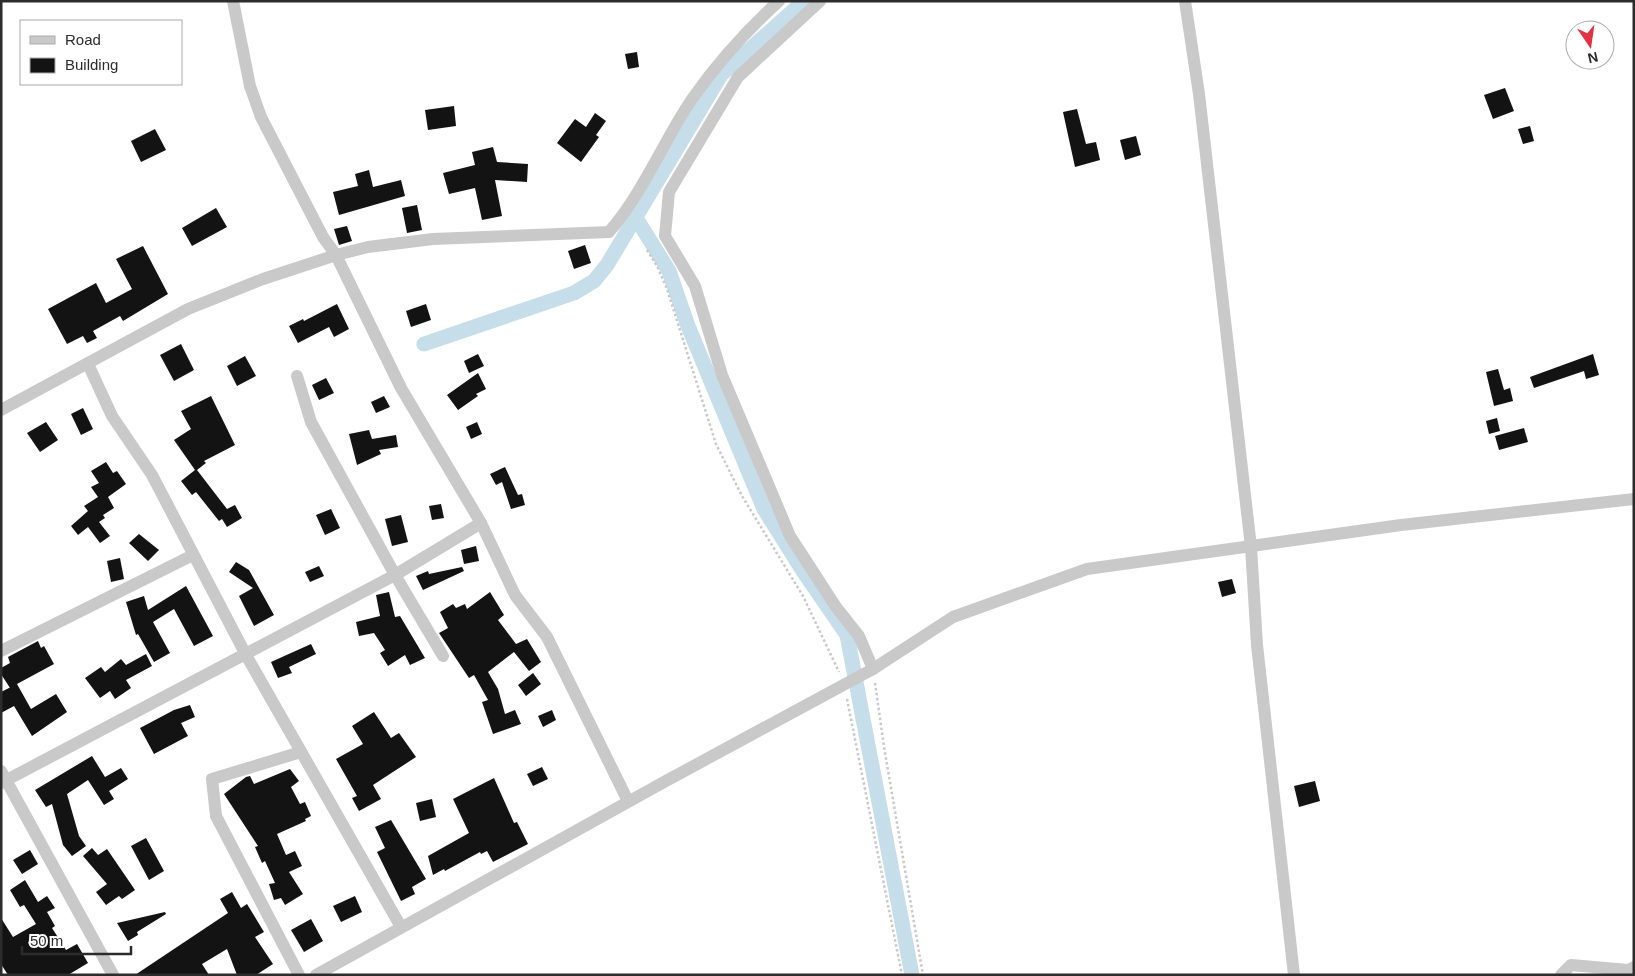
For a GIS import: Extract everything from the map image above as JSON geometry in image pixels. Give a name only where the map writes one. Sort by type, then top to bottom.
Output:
[{"type":"street","points":[[233,1],[250,86],[261,117],[323,238],[336,255],[401,388],[481,523],[515,595],[547,638],[628,801]]},
{"type":"street","points":[[1,410],[188,309],[263,279],[336,255],[368,247],[433,239],[609,232],[624,212],[692,99],[741,35],[779,1]]},
{"type":"street","points":[[820,1],[738,77],[669,192],[664,236],[695,286],[722,375],[790,536],[836,607],[859,636],[873,669]]},
{"type":"street","points":[[1185,1],[1199,94],[1251,547],[1258,646],[1294,975]]},
{"type":"street","points":[[88,364],[112,416],[152,475],[246,655],[401,927]]},
{"type":"street","points":[[298,376],[311,422],[442,656]]},
{"type":"street","points":[[316,975],[628,801],[873,669],[953,617],[1087,569],[1251,547],[1400,524],[1634,499]]},
{"type":"street","points":[[113,975],[3,778],[246,655],[395,575],[481,523]]},
{"type":"street","points":[[1,651],[193,555]]},
{"type":"street","points":[[298,975],[216,816],[212,779],[301,752]]},
{"type":"street","points":[[1561,975],[1571,965],[1628,970],[1634,967]]},
{"type":"path","points":[[647,250],[667,289],[716,444],[742,496],[803,596],[844,683],[902,975]]},
{"type":"path","points":[[873,669],[884,747],[923,975]]},
{"type":"building","points":[[637,52],[639,67],[628,69],[625,54]]},
{"type":"building","points":[[1505,88],[1514,111],[1493,119],[1484,95]]},
{"type":"building","points":[[454,106],[456,126],[428,130],[425,110]]},
{"type":"building","points":[[1077,109],[1086,144],[1096,142],[1100,160],[1075,167],[1063,112]]},
{"type":"building","points":[[595,113],[606,121],[596,135],[599,137],[581,162],[557,143],[575,119],[586,127]]},
{"type":"building","points":[[1530,126],[1534,141],[1523,144],[1518,129]]},
{"type":"building","points":[[155,129],[166,150],[141,162],[131,141]]},
{"type":"building","points":[[1136,136],[1141,155],[1125,160],[1120,140]]},
{"type":"building","points":[[493,147],[497,162],[528,164],[527,182],[495,180],[502,216],[482,220],[475,188],[449,194],[443,173],[475,165],[472,152]]},
{"type":"building","points":[[369,170],[373,187],[401,180],[405,196],[339,215],[333,192],[358,186],[355,174]]},
{"type":"building","points":[[417,205],[422,230],[407,233],[402,208]]},
{"type":"building","points":[[216,208],[227,227],[192,246],[182,228]]},
{"type":"building","points":[[347,226],[352,241],[339,245],[334,229]]},
{"type":"building","points":[[585,245],[591,263],[574,269],[568,251]]},
{"type":"building","points":[[143,246],[168,294],[123,321],[120,316],[93,331],[97,338],[87,343],[83,336],[67,344],[48,309],[96,283],[106,303],[132,289],[116,259]]},
{"type":"building","points":[[337,304],[349,329],[334,337],[329,327],[298,343],[289,326],[303,319],[304,321]]},
{"type":"building","points":[[426,304],[431,320],[411,327],[406,311]]},
{"type":"building","points":[[181,344],[194,370],[174,381],[160,355]]},
{"type":"building","points":[[478,354],[484,366],[469,373],[464,361]]},
{"type":"building","points":[[1593,354],[1599,375],[1586,379],[1584,371],[1534,388],[1530,377]]},
{"type":"building","points":[[245,356],[256,376],[237,386],[227,366]]},
{"type":"building","points":[[1498,369],[1504,390],[1510,388],[1513,401],[1494,406],[1486,372]]},
{"type":"building","points":[[478,373],[486,389],[476,394],[478,396],[458,410],[447,395]]},
{"type":"building","points":[[326,378],[334,393],[319,400],[312,385]]},
{"type":"building","points":[[211,396],[235,445],[204,461],[206,463],[197,470],[227,509],[235,505],[242,518],[227,527],[222,519],[219,521],[196,492],[192,495],[181,481],[195,470],[174,440],[191,429],[181,411]]},
{"type":"building","points":[[384,396],[390,407],[376,413],[371,402]]},
{"type":"building","points":[[83,408],[93,429],[81,435],[71,414]]},
{"type":"building","points":[[1497,418],[1500,431],[1489,434],[1486,421]]},
{"type":"building","points":[[46,422],[58,440],[40,452],[27,433]]},
{"type":"building","points":[[477,422],[482,434],[471,439],[466,427]]},
{"type":"building","points":[[1524,428],[1528,442],[1499,450],[1495,436]]},
{"type":"building","points":[[369,430],[372,439],[396,435],[398,447],[379,450],[381,454],[357,465],[349,434]]},
{"type":"building","points":[[106,462],[113,473],[117,471],[126,484],[108,497],[114,508],[103,515],[105,518],[99,522],[110,536],[100,543],[88,527],[78,535],[71,526],[88,511],[84,506],[98,497],[91,487],[99,483],[91,471]]},
{"type":"building","points":[[505,467],[518,495],[522,494],[525,505],[511,509],[502,482],[496,485],[490,474]]},
{"type":"building","points":[[441,504],[444,518],[432,520],[429,506]]},
{"type":"building","points":[[331,509],[340,528],[325,535],[316,515]]},
{"type":"building","points":[[401,515],[408,542],[392,546],[385,519]]},
{"type":"building","points":[[139,534],[159,550],[148,561],[129,543]]},
{"type":"building","points":[[476,546],[479,561],[464,564],[461,550]]},
{"type":"building","points":[[120,558],[124,579],[111,582],[107,561]]},
{"type":"building","points":[[236,562],[249,570],[274,615],[254,626],[239,596],[253,588],[229,572]]},
{"type":"building","points":[[319,566],[324,576],[310,582],[305,572]]},
{"type":"building","points":[[462,567],[464,571],[423,590],[416,576],[428,571],[429,574]]},
{"type":"building","points":[[1232,579],[1236,593],[1222,597],[1218,582]]},
{"type":"building","points":[[186,586],[213,636],[194,646],[174,609],[153,622],[170,653],[154,662],[138,634],[136,635],[126,602],[144,596],[148,610]]},
{"type":"building","points":[[389,592],[395,617],[400,616],[425,658],[410,665],[405,655],[388,666],[380,653],[385,650],[374,633],[359,636],[356,622],[380,616],[376,595]]},
{"type":"building","points":[[490,592],[504,615],[498,620],[516,644],[527,639],[541,662],[529,671],[514,652],[488,672],[498,689],[505,714],[515,710],[521,724],[493,734],[482,702],[488,700],[474,675],[469,678],[439,633],[448,628],[440,612],[453,604],[456,608],[465,604],[467,609]]},
{"type":"building","points":[[38,641],[41,648],[44,646],[54,664],[17,684],[31,709],[56,694],[67,712],[32,736],[14,706],[1,713],[1,692],[10,688],[1,674],[1,668],[10,663],[8,657]]},
{"type":"building","points":[[311,644],[316,654],[289,667],[292,673],[278,678],[271,662]]},
{"type":"building","points":[[146,654],[152,666],[126,680],[131,688],[115,699],[110,691],[100,698],[85,678],[101,667],[105,672],[121,659],[126,665]]},
{"type":"building","points":[[533,673],[541,684],[526,696],[518,685]]},
{"type":"building","points":[[190,705],[195,717],[181,723],[188,736],[154,754],[140,728],[174,710]]},
{"type":"building","points":[[552,710],[556,720],[543,727],[538,716]]},
{"type":"building","points":[[374,712],[391,738],[399,733],[416,757],[373,785],[381,799],[359,811],[352,798],[357,796],[336,759],[363,744],[352,726]]},
{"type":"building","points":[[92,756],[105,777],[121,768],[128,779],[109,791],[114,799],[104,805],[88,780],[67,794],[79,836],[86,846],[72,856],[63,845],[52,804],[46,807],[35,790]]},
{"type":"building","points":[[542,767],[548,779],[533,786],[527,774]]},
{"type":"building","points":[[290,769],[299,781],[291,787],[300,804],[305,802],[311,816],[305,819],[306,821],[277,834],[286,855],[295,851],[302,866],[289,872],[303,894],[285,905],[281,898],[274,900],[269,884],[275,883],[265,861],[262,863],[255,847],[258,846],[224,794],[246,777],[250,776],[254,784]]},
{"type":"building","points":[[494,778],[514,823],[517,822],[528,844],[493,862],[487,851],[481,854],[480,852],[445,871],[444,869],[433,875],[428,856],[469,833],[453,799]]},
{"type":"building","points":[[1315,781],[1320,801],[1299,807],[1294,786]]},
{"type":"building","points":[[432,799],[436,817],[420,821],[416,803]]},
{"type":"building","points":[[391,820],[426,879],[412,887],[415,894],[401,901],[377,852],[385,848],[375,827]]},
{"type":"building","points":[[146,838],[164,871],[149,880],[131,846]]},
{"type":"building","points":[[92,848],[98,855],[107,849],[135,890],[122,899],[119,896],[106,905],[96,892],[107,884],[83,856]]},
{"type":"building","points":[[30,850],[38,864],[22,874],[13,860]]},
{"type":"building","points":[[25,880],[38,902],[47,896],[55,908],[47,912],[55,926],[52,928],[66,950],[77,944],[88,963],[68,975],[8,975],[1,964],[1,918],[13,937],[36,924],[24,905],[20,907],[10,890]]},
{"type":"building","points":[[232,892],[241,908],[247,904],[264,932],[255,937],[273,964],[256,975],[237,975],[227,949],[202,964],[209,975],[135,975],[228,913],[220,899]]},
{"type":"building","points":[[355,896],[362,912],[341,922],[333,906]]},
{"type":"building","points":[[165,912],[166,914],[137,932],[138,935],[128,941],[117,923]]},
{"type":"building","points":[[311,919],[323,941],[304,952],[291,930]]},
{"type":"waterway","points":[[424,344],[574,293],[594,281],[607,265],[721,75],[804,1]]},
{"type":"waterway","points":[[636,218],[669,271],[688,326],[764,509],[803,571],[847,635],[912,975]]}]
